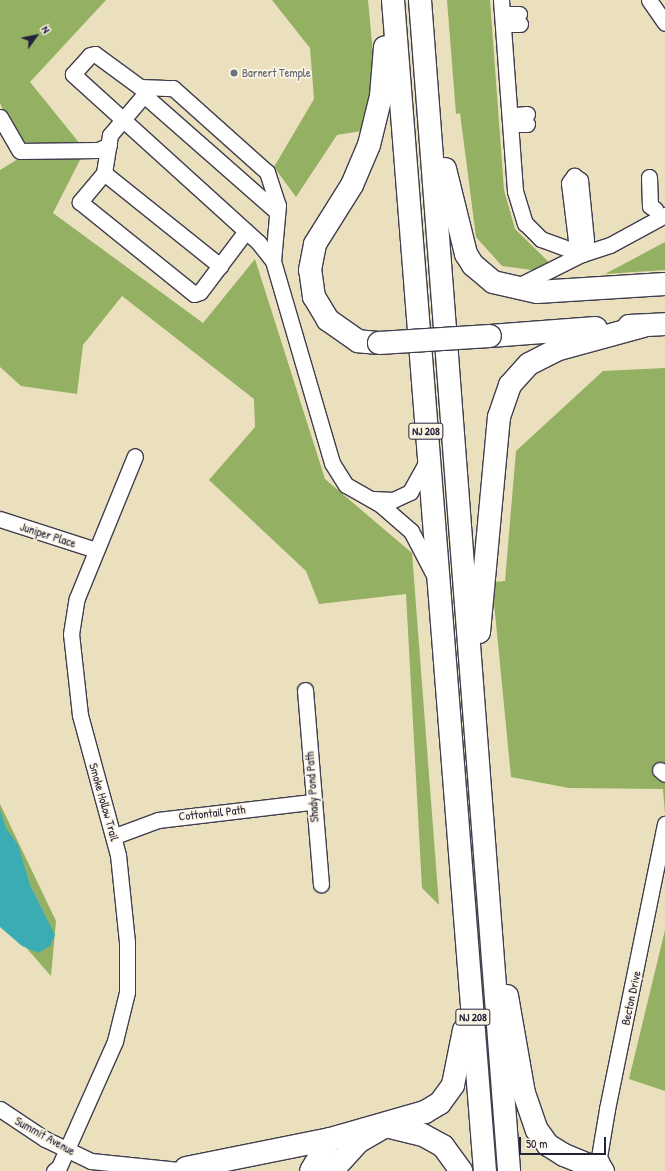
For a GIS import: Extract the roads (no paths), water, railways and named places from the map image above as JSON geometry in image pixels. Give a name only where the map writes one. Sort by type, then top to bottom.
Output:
[{"type":"highway","points":[[388,0],[382,82],[374,128],[352,185],[315,244],[310,270],[314,297],[328,320],[358,341],[379,343],[658,325]]},
{"type":"highway","name":"NJ 208","points":[[393,0],[437,585],[485,1171]]},
{"type":"highway","points":[[421,0],[444,165],[460,237],[473,265],[488,278],[507,288],[554,292],[665,284]]},
{"type":"highway","name":"NJ 208","points":[[421,0],[509,1171]]},
{"type":"highway","points":[[475,729],[483,571],[499,418],[506,393],[522,370],[547,354],[577,342],[658,325]]},
{"type":"highway","points":[[482,826],[508,1005],[530,1115],[548,1145],[603,1171]]},
{"type":"highway","points":[[187,1170],[386,1126],[425,1112],[440,1103],[458,1071],[464,1030],[459,862]]},
{"type":"highway","points":[[332,1171],[358,1142],[386,1126],[423,1135],[443,1146],[461,1171]]},
{"type":"highway","points":[[311,1171],[330,1139]]},
{"type":"street","points":[[500,0],[512,19],[519,119],[515,191],[520,214],[532,231],[552,244],[581,249],[610,245],[659,214],[660,205],[653,177]]},
{"type":"street","points":[[649,0],[665,23]]},
{"type":"street","points":[[273,261],[246,231],[74,74],[90,54],[95,54],[147,92],[277,212]]},
{"type":"street","points":[[246,231],[200,292],[194,294],[80,202],[104,173],[110,135],[147,92],[173,88],[267,172],[277,212],[273,261],[332,463],[346,485],[370,498],[411,530],[437,585]]},
{"type":"street","points":[[0,117],[20,152],[98,150],[109,146]]},
{"type":"street","points":[[507,288],[531,282],[581,249],[586,240],[580,180],[574,172],[569,183],[576,240],[581,249]]},
{"type":"street","points":[[104,173],[220,266]]},
{"type":"street","points":[[552,244],[574,226]]},
{"type":"street","name":"Smoke Hollow Trail","points":[[54,1171],[60,1167],[65,1148],[115,1042],[127,992],[127,942],[115,836],[80,715],[72,654],[73,615],[96,550],[134,456]]},
{"type":"street","points":[[370,498],[393,500],[410,492],[421,477],[428,457]]},
{"type":"street","name":"Juniper Place","points":[[0,519],[96,550]]},
{"type":"street","name":"Shady Pond Path","points":[[305,690],[312,802],[321,884]]},
{"type":"street","name":"Cottontail Path","points":[[115,836],[158,820],[312,802]]},
{"type":"street","name":"Becton Drive","points":[[606,1171],[599,1157],[607,1109],[665,824]]},
{"type":"street","name":"Summit Avenue","points":[[0,1108],[65,1148],[111,1171]]},
{"type":"street","name":"Summit Avenue","points":[[92,1161],[152,1169],[187,1170]]},
{"type":"water","points":[[0,810],[6,828],[18,845],[30,885],[55,935],[50,946],[38,953],[22,946],[0,927]]},
{"type":"place","name":"Barnert Temple","points":[[234,73]]}]
